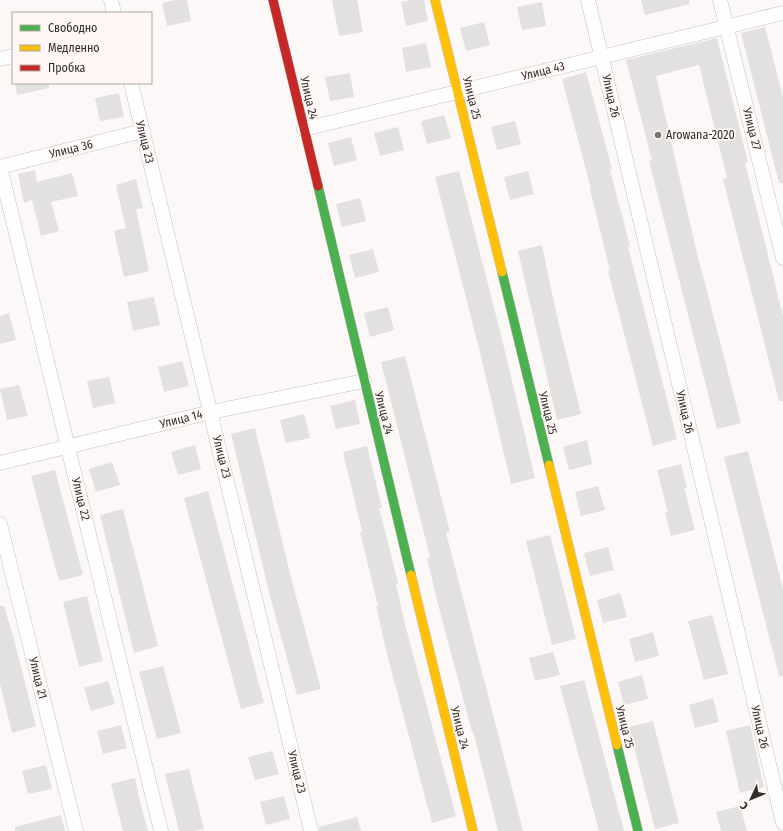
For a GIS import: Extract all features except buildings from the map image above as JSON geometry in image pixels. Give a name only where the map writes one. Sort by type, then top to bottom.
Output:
[{"type":"street","points":[[111,0],[114,12]]},
{"type":"street","name":"Улица 24","points":[[273,0],[473,831]]},
{"type":"street","name":"Улица 25","points":[[436,0],[638,831]]},
{"type":"street","name":"Улица 26","points":[[588,0],[783,823]]},
{"type":"street","name":"Улица 27","points":[[720,0],[728,27],[783,258]]},
{"type":"street","name":"Улица 43","points":[[304,129],[783,13]]},
{"type":"street","points":[[0,59],[12,56]]},
{"type":"street","name":"Улица 23","points":[[131,84],[311,831]]},
{"type":"street","name":"Улица 36","points":[[0,167],[143,131]]},
{"type":"street","name":"Улица 22","points":[[0,167],[161,831]]},
{"type":"street","name":"Улица 14","points":[[0,464],[211,412],[364,381]]},
{"type":"street","name":"Улица 21","points":[[0,524],[76,831]]},
{"type":"street","points":[[777,831],[783,827]]},
{"type":"traffic: fast","points":[[318,186],[411,575]]},
{"type":"traffic: fast","points":[[502,272],[549,465]]},
{"type":"traffic: fast","points":[[617,745],[638,831]]},
{"type":"traffic: slow","points":[[435,0],[502,272]]},
{"type":"traffic: slow","points":[[549,465],[617,745]]},
{"type":"traffic: slow","points":[[411,575],[473,831]]},
{"type":"traffic: jam","points":[[273,0],[318,186]]},
{"type":"place","name":"Arowana-2020","points":[[658,135]]}]
